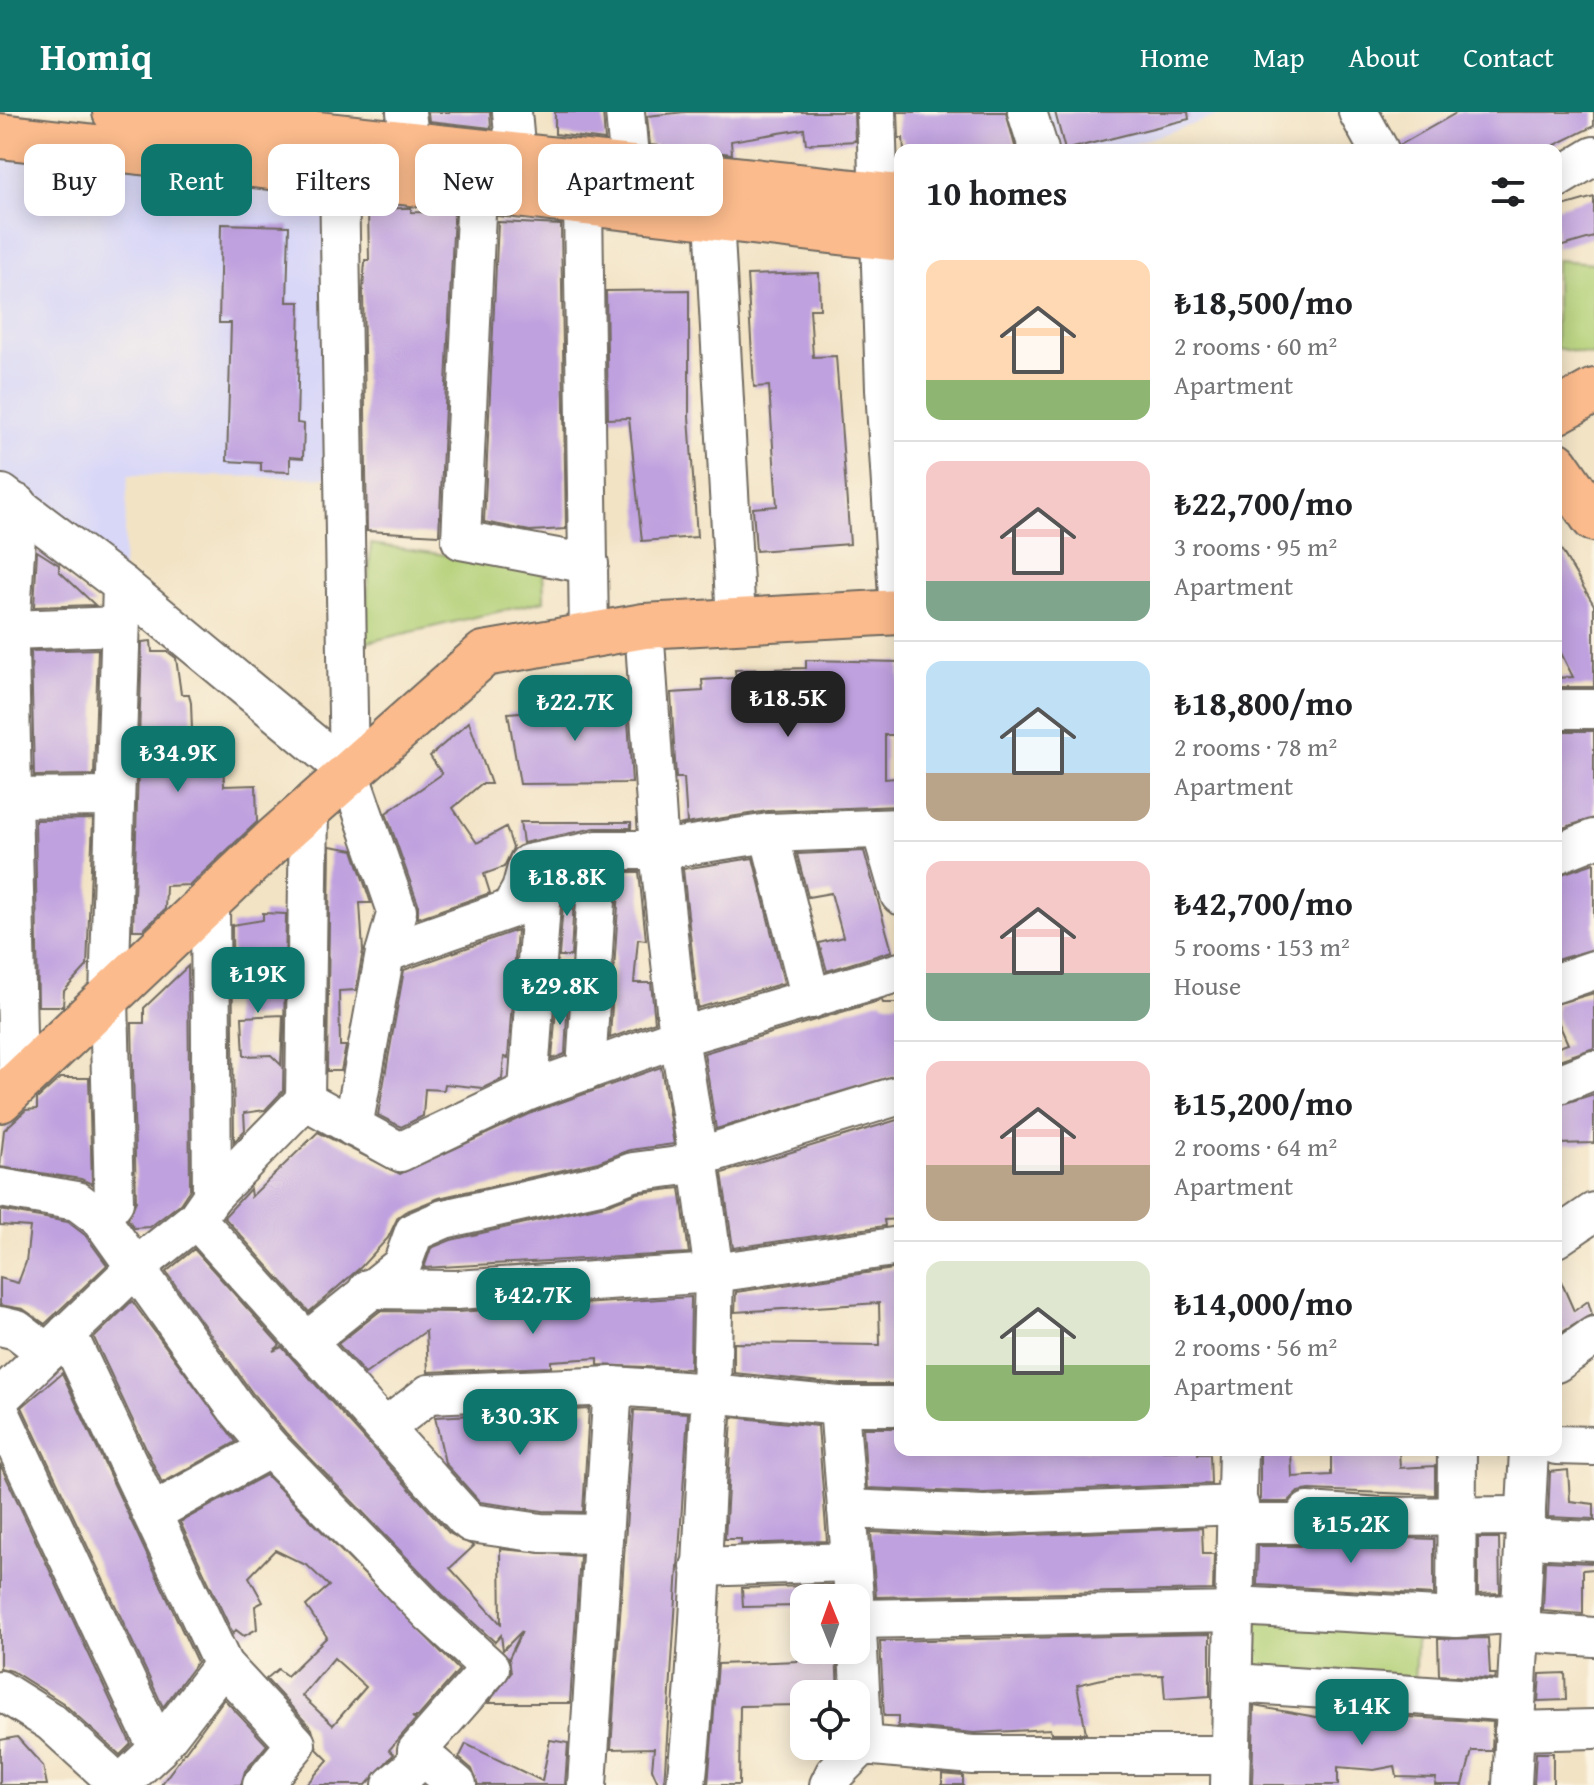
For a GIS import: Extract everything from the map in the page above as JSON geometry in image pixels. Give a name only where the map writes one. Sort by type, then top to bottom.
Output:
[{"type":"main road","points":[[115,112],[408,128],[470,144]]},
{"type":"main road","points":[[0,136],[268,168]]},
{"type":"main road","points":[[723,178],[889,195]]},
{"type":"main road","points":[[697,216],[890,237]]},
{"type":"main road","points":[[1562,409],[1594,391]]},
{"type":"main road","points":[[1562,473],[1594,519]]},
{"type":"main road","points":[[9,1092],[309,808],[484,654],[644,626],[894,612]]},
{"type":"street","points":[[512,112],[515,144]]},
{"type":"street","points":[[625,112],[628,144]]},
{"type":"street","points":[[876,112],[889,195],[894,416]]},
{"type":"street","points":[[1027,112],[1037,144]]},
{"type":"street","points":[[1350,144],[1357,112]]},
{"type":"street","points":[[1357,112],[1376,144]]},
{"type":"street","points":[[1562,175],[1594,156]]},
{"type":"street","points":[[340,216],[349,773],[397,911],[385,953],[353,1127]]},
{"type":"street","points":[[476,216],[461,540],[589,564]]},
{"type":"street","points":[[583,216],[589,636]]},
{"type":"street","points":[[714,218],[736,620]]},
{"type":"street","points":[[9,498],[122,585],[349,773]]},
{"type":"street","points":[[9,498],[9,1092]]},
{"type":"street","points":[[101,1219],[114,1202],[109,997],[122,585]]},
{"type":"street","points":[[7,642],[120,626]]},
{"type":"street","points":[[644,626],[659,850],[679,1037],[714,1273],[698,1669],[686,1785]]},
{"type":"street","points":[[1562,709],[1594,709]]},
{"type":"street","points":[[7,798],[114,797]]},
{"type":"street","points":[[0,1398],[136,1267],[204,1208],[305,1100],[309,808]]},
{"type":"street","points":[[385,953],[510,909],[521,890],[528,864],[544,858],[599,850],[659,850],[769,833],[890,828],[894,855]]},
{"type":"street","points":[[769,833],[811,999]]},
{"type":"street","points":[[1562,852],[1594,839]]},
{"type":"street","points":[[586,1071],[599,850]]},
{"type":"street","points":[[528,1091],[544,858]]},
{"type":"street","points":[[210,900],[204,1208],[306,1342],[471,1523],[541,1533],[601,1534]]},
{"type":"street","points":[[1562,981],[1594,970]]},
{"type":"street","points":[[305,1100],[400,1152],[528,1091],[679,1037],[894,974]]},
{"type":"street","points":[[1562,1083],[1594,1070]]},
{"type":"street","points":[[306,1342],[368,1289],[402,1265],[414,1232],[429,1224],[604,1183],[633,1172],[679,1166],[698,1157],[894,1097]]},
{"type":"street","points":[[0,1188],[77,1201],[101,1219],[236,1408],[270,1448],[431,1614],[490,1668],[417,1751],[416,1764],[392,1785]]},
{"type":"street","points":[[1562,1234],[1594,1212]]},
{"type":"street","points":[[368,1289],[456,1290],[591,1278],[714,1273],[894,1247]]},
{"type":"street","points":[[0,1326],[57,1343],[152,1513],[223,1665],[296,1744],[262,1785]]},
{"type":"street","points":[[1562,1359],[1594,1336]]},
{"type":"street","points":[[385,1428],[429,1394],[613,1386],[839,1406],[894,1406]]},
{"type":"street","points":[[587,1785],[613,1386]]},
{"type":"street","points":[[700,1567],[852,1580],[839,1406]]},
{"type":"street","points":[[0,1412],[158,1749]]},
{"type":"street","points":[[1562,1445],[1594,1446]]},
{"type":"street","points":[[152,1513],[270,1448]]},
{"type":"street","points":[[870,1747],[971,1770],[1230,1770],[1239,1514],[1238,1456]]},
{"type":"street","points":[[1456,1618],[1457,1456]]},
{"type":"street","points":[[1512,1785],[1529,1456]]},
{"type":"street","points":[[847,1509],[984,1515],[1239,1514],[1301,1524],[1304,1513],[1308,1512],[1381,1517],[1455,1516],[1594,1541]]},
{"type":"street","points":[[870,1616],[1236,1609],[1521,1622],[1594,1637]]},
{"type":"street","points":[[3,1699],[51,1722],[120,1785],[158,1749],[223,1665]]},
{"type":"street","points":[[1234,1683],[1594,1729]]},
{"type":"street","points":[[417,1751],[457,1785]]},
{"type":"street","points":[[829,1785],[835,1773],[848,1760]]},
{"type":"shaded area","points":[[1046,112],[1230,112],[1133,144],[1057,144]]},
{"type":"shaded area","points":[[0,136],[68,144],[24,144],[24,216],[125,216],[125,151],[141,153],[141,216],[252,216],[252,166],[268,168],[268,216],[340,216],[344,478],[128,475],[122,585],[0,492]]},
{"type":"green space","points":[[1562,260],[1594,263],[1594,356],[1562,349]]},
{"type":"green space","points":[[371,544],[543,569],[544,601],[364,643]]},
{"type":"green space","points":[[1248,1614],[1417,1623],[1414,1684],[1245,1674]]},
{"type":"building","points":[[428,112],[490,112],[491,128],[429,121]]},
{"type":"building","points":[[555,112],[603,112],[605,140],[555,134]]},
{"type":"building","points":[[685,112],[854,112],[855,141],[806,144],[804,129],[731,141],[732,154],[723,153],[723,144],[650,144],[647,116]]},
{"type":"building","points":[[898,112],[1006,112],[1014,144],[904,144],[903,138],[899,138]]},
{"type":"building","points":[[1055,112],[1188,112],[1189,119],[1089,144],[1063,144]]},
{"type":"building","points":[[1458,112],[1594,112],[1594,126],[1557,144],[1402,144]]},
{"type":"building","points":[[1594,197],[1594,237],[1562,246],[1562,206]]},
{"type":"building","points":[[399,208],[411,208],[415,216],[454,216],[439,535],[367,531],[363,290],[365,260],[369,260],[368,216],[399,216]]},
{"type":"building","points":[[498,222],[561,225],[566,529],[530,531],[484,522]]},
{"type":"building","points":[[221,224],[289,226],[287,302],[300,302],[297,423],[304,424],[303,458],[290,457],[290,472],[261,471],[261,463],[227,461],[231,323],[219,323]]},
{"type":"building","points":[[819,273],[820,309],[810,309],[813,357],[836,356],[850,544],[756,551],[753,508],[777,506],[769,386],[754,387],[747,275]]},
{"type":"building","points":[[689,290],[689,416],[697,537],[642,541],[629,418],[608,419],[606,291]]},
{"type":"building","points":[[37,551],[59,565],[59,571],[95,605],[34,607]]},
{"type":"building","points":[[1562,551],[1594,605],[1594,687],[1562,687],[1562,678],[1573,677],[1562,655]]},
{"type":"building","points":[[151,641],[152,652],[168,652],[176,658],[181,694],[189,694],[191,703],[193,757],[223,756],[224,786],[256,785],[257,822],[190,885],[166,886],[165,909],[143,930],[133,930],[142,642]]},
{"type":"building","points":[[98,649],[94,775],[34,776],[31,651]]},
{"type":"building","points":[[806,660],[894,662],[894,735],[885,735],[885,779],[894,778],[894,806],[768,811],[679,825],[687,823],[684,778],[676,778],[671,693],[703,691],[702,680],[736,678],[735,670],[806,668]]},
{"type":"building","points":[[597,687],[626,687],[632,783],[520,784],[508,713],[597,706]]},
{"type":"building","points":[[469,722],[491,784],[481,784],[453,808],[477,843],[506,827],[513,848],[504,867],[484,874],[490,893],[418,918],[418,904],[386,813],[442,774],[430,756]]},
{"type":"building","points":[[1562,731],[1594,731],[1594,818],[1562,828]]},
{"type":"building","points":[[93,819],[87,966],[64,991],[63,1006],[38,1006],[35,820]]},
{"type":"building","points":[[520,822],[631,822],[631,828],[595,828],[523,843]]},
{"type":"building","points":[[330,846],[353,850],[371,903],[360,903],[363,951],[356,990],[339,991],[340,1046],[346,1046],[341,1071],[327,1071]]},
{"type":"building","points":[[864,851],[892,951],[827,971],[819,943],[843,937],[831,893],[808,897],[797,854]]},
{"type":"building","points":[[753,858],[784,983],[698,1008],[683,869]]},
{"type":"building","points":[[1594,863],[1594,949],[1562,958],[1562,874]]},
{"type":"building","points":[[620,872],[639,872],[646,940],[638,939],[634,983],[651,983],[655,1022],[610,1038]]},
{"type":"building","points":[[575,877],[571,956],[559,956],[565,879]]},
{"type":"building","points":[[263,913],[286,914],[283,1091],[265,1110],[244,1113],[245,1130],[234,1142],[232,925],[263,920]],"holes":[[[283,1015],[281,1065],[271,1055],[244,1056],[242,1017]]]},
{"type":"building","points":[[517,930],[508,1058],[504,1057],[502,1079],[483,1088],[445,1084],[444,1090],[425,1089],[423,1116],[401,1127],[378,1115],[404,970]]},
{"type":"building","points":[[188,966],[190,1189],[180,1204],[150,1227],[134,1228],[128,1219],[136,1201],[132,1023],[144,1023],[144,1008]]},
{"type":"building","points":[[1594,993],[1594,1048],[1562,1059],[1562,1046],[1568,1044],[1562,1030],[1562,1002]]},
{"type":"building","points":[[557,996],[568,996],[565,1054],[552,1059]]},
{"type":"building","points":[[882,1000],[883,1003],[894,1003],[894,1076],[716,1129],[704,1053]]},
{"type":"building","points":[[661,1067],[674,1144],[630,1150],[598,1162],[439,1198],[405,1212],[398,1217],[388,1238],[361,1267],[309,1312],[224,1217],[250,1189],[251,1197],[318,1132],[400,1174],[536,1111]]},
{"type":"building","points":[[60,1078],[89,1078],[92,1184],[81,1179],[0,1167],[4,1130],[26,1110],[37,1109],[37,1099]]},
{"type":"building","points":[[1594,1094],[1594,1143],[1562,1144],[1562,1104]]},
{"type":"building","points":[[894,1121],[894,1219],[884,1220],[885,1226],[733,1248],[722,1173]]},
{"type":"building","points":[[680,1188],[689,1253],[424,1268],[431,1248],[451,1240],[609,1204],[638,1193]]},
{"type":"building","points":[[0,1210],[68,1222],[85,1235],[107,1265],[45,1324],[23,1309],[0,1305],[0,1278],[18,1283],[26,1262],[30,1227],[0,1225]]},
{"type":"building","points":[[194,1249],[280,1345],[273,1351],[282,1347],[449,1533],[474,1546],[450,1568],[501,1624],[500,1549],[580,1556],[570,1703],[488,1703],[511,1673],[509,1658],[522,1631],[503,1650],[501,1635],[495,1642],[446,1598],[286,1433],[253,1394],[166,1272]]},
{"type":"building","points":[[894,1269],[894,1384],[840,1384],[734,1373],[734,1343],[880,1345],[879,1303],[735,1312],[736,1292]]},
{"type":"building","points":[[1562,1284],[1574,1311],[1588,1301],[1592,1314],[1562,1332]]},
{"type":"building","points":[[691,1297],[690,1369],[598,1365],[598,1358],[551,1361],[551,1367],[428,1372],[426,1331],[365,1374],[338,1344],[380,1311],[457,1312]]},
{"type":"building","points":[[132,1301],[236,1442],[162,1483],[94,1338]]},
{"type":"building","points":[[62,1373],[197,1662],[163,1707],[22,1407]]},
{"type":"building","points":[[589,1409],[583,1512],[543,1511],[480,1502],[445,1463],[435,1417]]},
{"type":"building","points":[[634,1410],[688,1413],[664,1785],[659,1785],[652,1769],[654,1748],[611,1749]]},
{"type":"building","points":[[732,1417],[818,1426],[827,1541],[741,1544],[741,1539],[725,1539]]},
{"type":"building","points":[[863,1428],[894,1428],[894,1456],[1210,1456],[1211,1484],[984,1493],[867,1488]]},
{"type":"building","points":[[1260,1456],[1291,1456],[1292,1477],[1331,1475],[1331,1456],[1399,1456],[1400,1468],[1435,1466],[1435,1495],[1310,1490],[1298,1492],[1288,1502],[1260,1502]]},
{"type":"building","points":[[0,1464],[131,1744],[120,1755],[63,1703],[12,1671],[0,1668]]},
{"type":"building","points":[[1568,1470],[1570,1501],[1594,1504],[1594,1519],[1548,1517],[1550,1472]]},
{"type":"building","points":[[266,1475],[459,1670],[418,1717],[412,1717],[416,1719],[389,1750],[394,1754],[366,1785],[306,1785],[328,1760],[317,1749],[312,1729],[266,1679],[278,1669],[287,1676],[327,1637],[306,1606],[329,1586],[308,1566],[275,1550],[249,1577],[263,1602],[255,1606],[257,1629],[244,1636],[236,1630],[233,1634],[180,1522]],"holes":[[[334,1658],[366,1687],[333,1725],[302,1696]]]},
{"type":"building","points":[[1202,1528],[1203,1554],[1214,1554],[1213,1590],[876,1597],[871,1532],[985,1537]]},
{"type":"building","points":[[1318,1535],[1434,1539],[1434,1595],[1257,1585],[1258,1546],[1300,1546]]},
{"type":"building","points":[[1478,1538],[1499,1538],[1500,1593],[1478,1594]]},
{"type":"building","points":[[1545,1561],[1594,1563],[1594,1569],[1583,1570],[1583,1614],[1543,1611]]},
{"type":"building","points":[[790,1586],[790,1606],[743,1607],[742,1588]]},
{"type":"building","points":[[1210,1634],[1210,1696],[1165,1699],[1163,1675],[1114,1676],[1077,1685],[1086,1733],[1051,1733],[1050,1729],[974,1733],[898,1726],[898,1716],[884,1716],[880,1641]]},
{"type":"building","points":[[1488,1638],[1490,1674],[1496,1674],[1495,1679],[1439,1675],[1438,1639]]},
{"type":"building","points":[[790,1661],[790,1664],[837,1664],[837,1680],[790,1680],[790,1705],[740,1706],[739,1785],[708,1785],[718,1664]]},
{"type":"building","points":[[1565,1673],[1566,1700],[1538,1701],[1540,1674]]},
{"type":"building","points":[[224,1699],[267,1745],[245,1771],[241,1785],[161,1785]]},
{"type":"building","points":[[1254,1706],[1322,1718],[1322,1712],[1493,1722],[1492,1751],[1472,1751],[1463,1785],[1435,1785],[1436,1778],[1397,1777],[1395,1766],[1374,1770],[1338,1767],[1338,1785],[1252,1785]]},
{"type":"building","points":[[17,1737],[43,1766],[47,1785],[0,1785],[0,1740]]},
{"type":"building","points":[[550,1740],[568,1743],[565,1785],[478,1785],[472,1769],[459,1758],[466,1744],[542,1781]]},
{"type":"building","points":[[1536,1753],[1553,1753],[1553,1785],[1534,1785]]},
{"type":"building","points":[[942,1774],[963,1776],[963,1785],[942,1785]]}]
